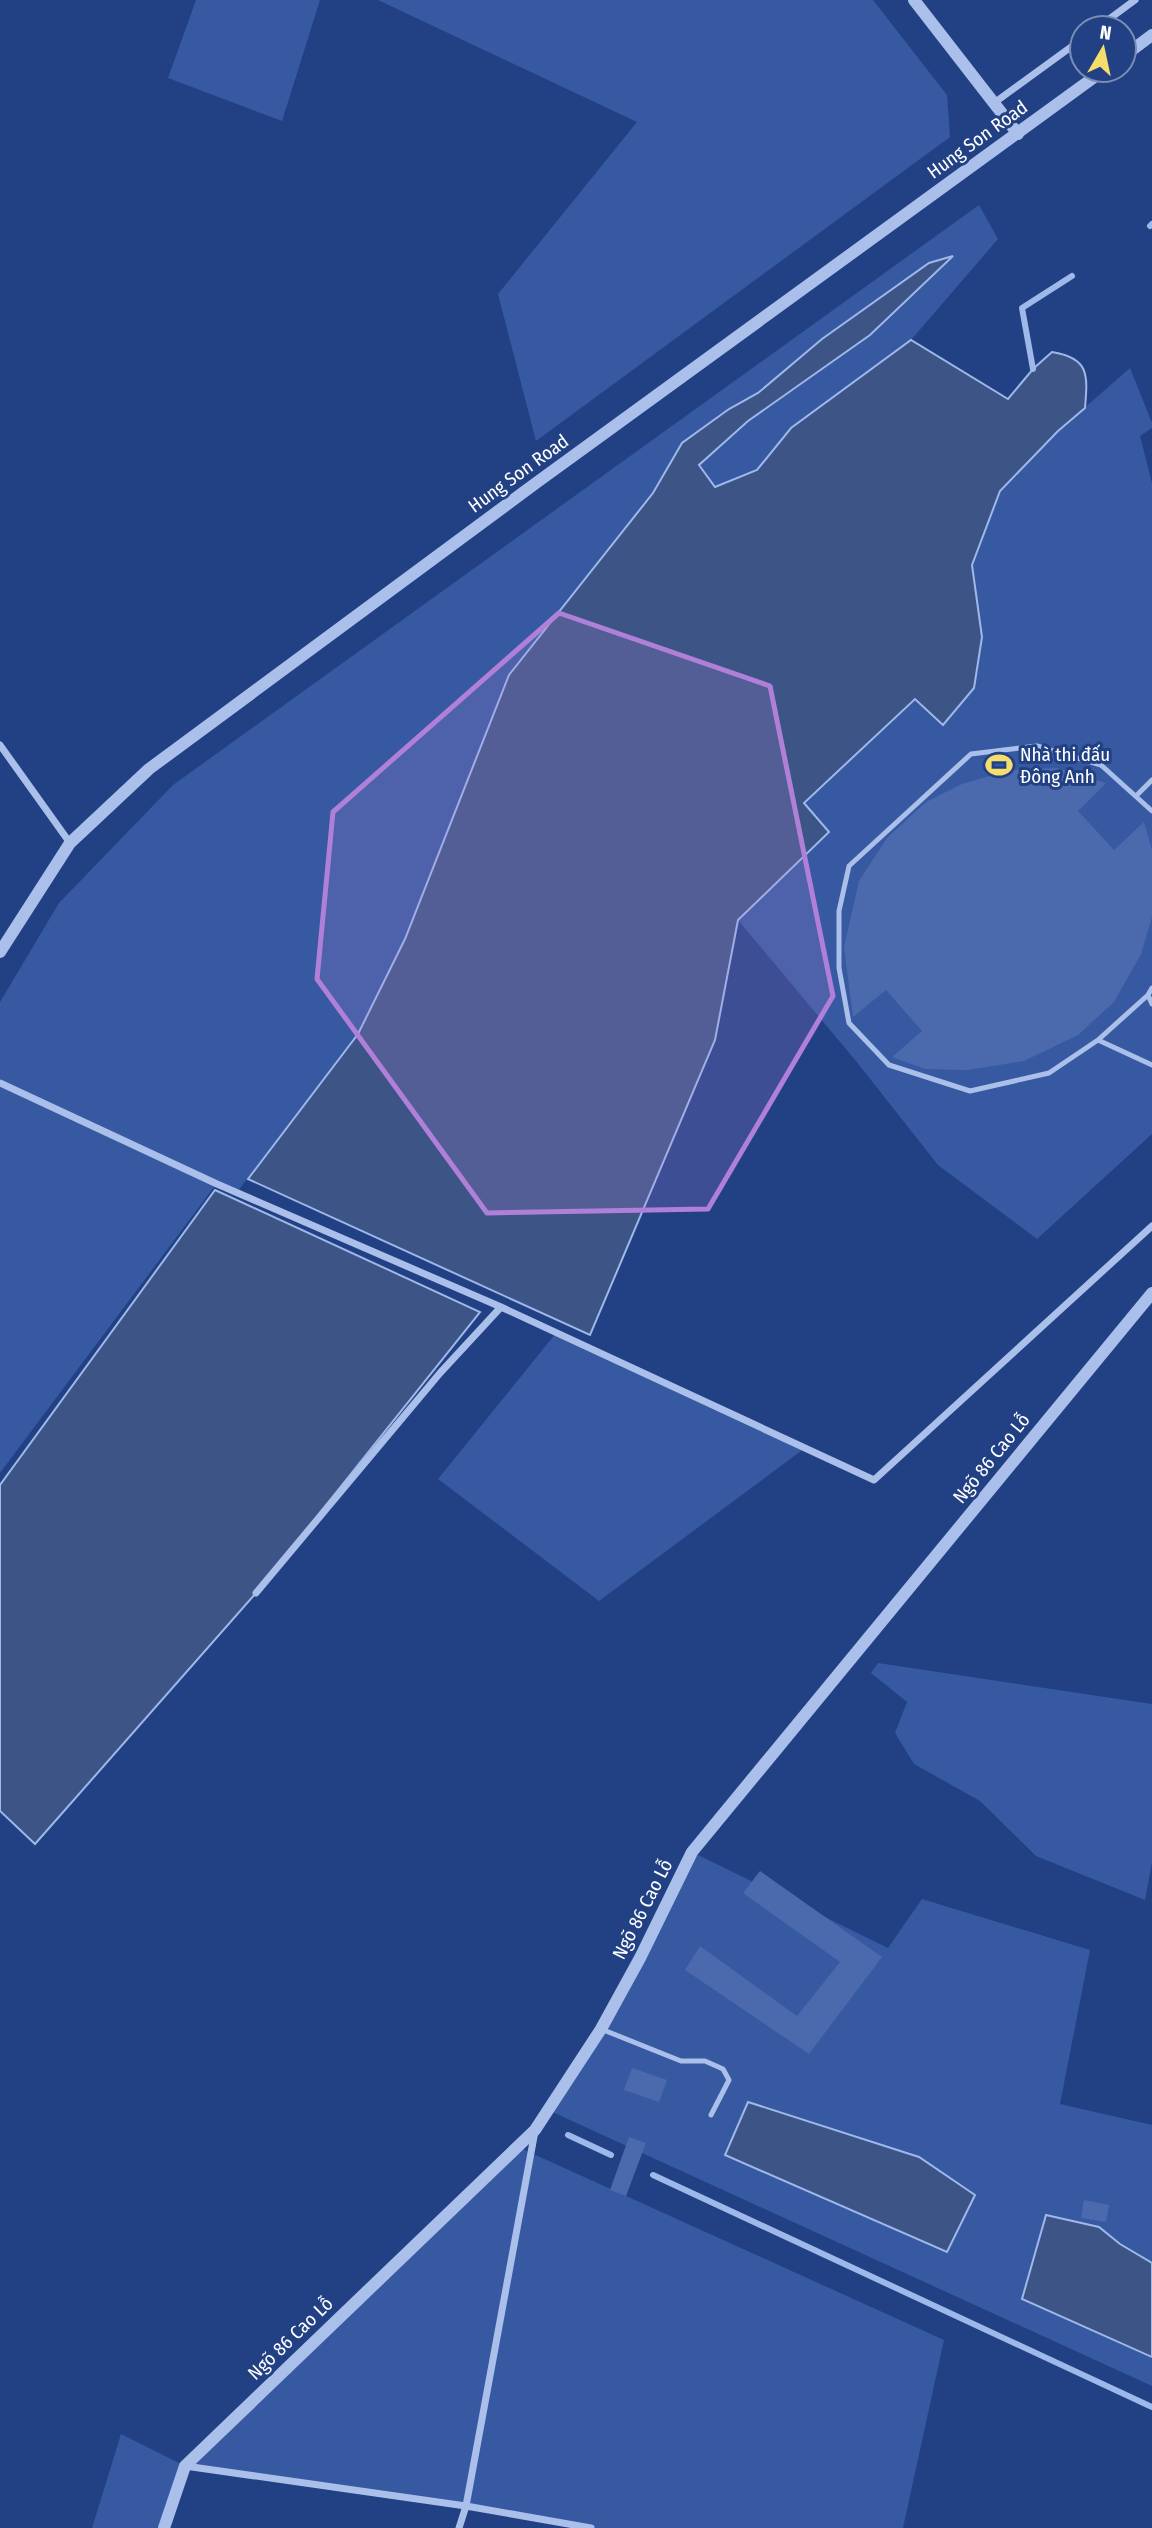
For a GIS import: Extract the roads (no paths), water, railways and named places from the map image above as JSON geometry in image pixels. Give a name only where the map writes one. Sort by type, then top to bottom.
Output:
[{"type":"street","points":[[914,0],[1018,134]]},
{"type":"street","points":[[1116,14],[1135,0]]},
{"type":"street","points":[[994,103],[1068,49]]},
{"type":"street","name":"Hung Son Road","points":[[0,953],[70,843],[149,769],[1085,84]]},
{"type":"street","points":[[0,745],[70,843]]},
{"type":"street","points":[[0,1083],[217,1184],[501,1307],[874,1480],[1152,1226]]},
{"type":"street","name":"Ngõ 86 Cao Lỗ","points":[[164,2528],[185,2466],[535,2130],[601,2029],[640,1958],[692,1852],[1152,1293]]},
{"type":"street","points":[[256,1593],[440,1373],[501,1307]]},
{"type":"street","points":[[459,2528],[466,2506],[535,2130]]},
{"type":"street","points":[[185,2466],[466,2506],[591,2528]]},
{"type":"lane","points":[[1152,811],[1101,765],[1037,746],[971,754],[849,866],[839,911],[839,968],[849,1023],[889,1065],[970,1091],[1049,1073],[1098,1040],[1148,995],[1152,988]]},
{"type":"lane","points":[[1136,796],[1152,780]]},
{"type":"lane","points":[[1148,995],[1152,1004]]},
{"type":"lane","points":[[1098,1040],[1152,1065]]},
{"type":"lane","points":[[601,2029],[681,2061],[705,2061],[723,2069],[729,2080],[711,2115]]},
{"type":"waterway","points":[[1033,369],[1022,308],[1072,276]]},
{"type":"waterway","points":[[568,2135],[611,2155]]},
{"type":"waterway","points":[[653,2175],[1152,2407]]},
{"type":"place","name":"Nhà thi đấu Đông Anh","points":[[999,765]]}]
